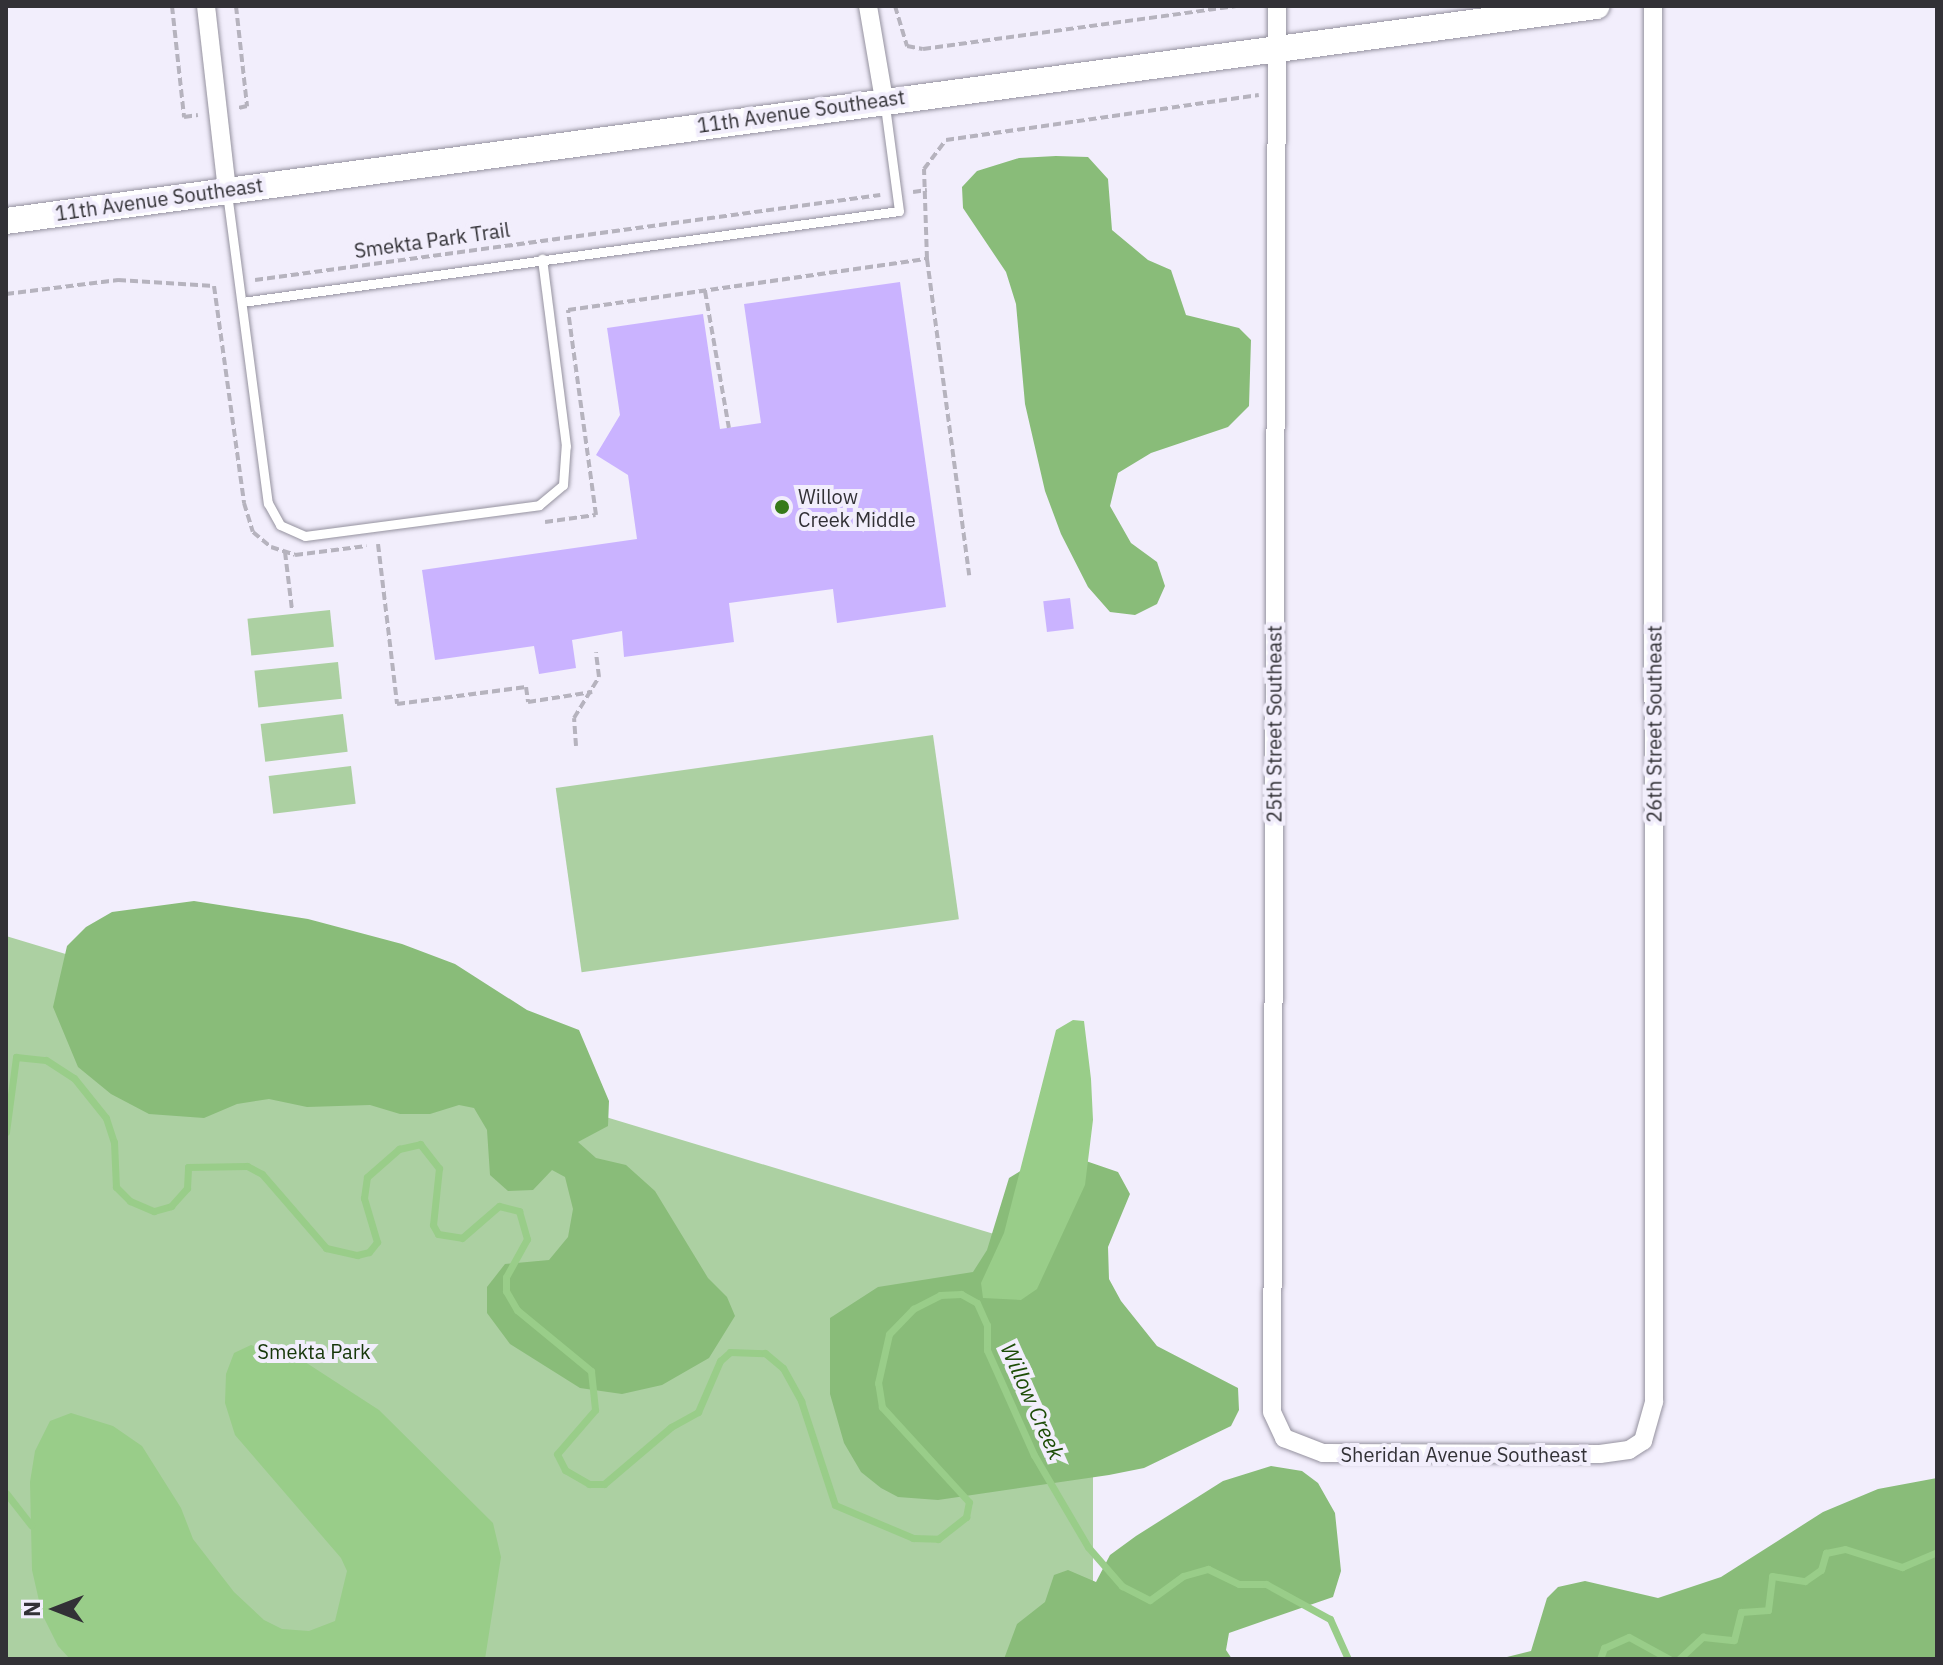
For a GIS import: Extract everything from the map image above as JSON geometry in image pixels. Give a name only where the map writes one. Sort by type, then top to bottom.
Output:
[{"type":"main road","name":"11th Avenue Southeast","points":[[6,221],[1597,6]]},
{"type":"street","points":[[206,6],[227,190]]},
{"type":"street","points":[[868,6],[884,100]]},
{"type":"street","name":"25th Street Southeast","points":[[1277,6],[1271,1394],[1276,1428],[1284,1438]]},
{"type":"street","name":"26th Street Southeast","points":[[1643,1441],[1654,1402],[1653,6]]},
{"type":"street","name":"Sheridan Avenue Southeast","points":[[1284,1438],[1309,1450],[1339,1453],[1600,1454],[1629,1450],[1643,1441]]},
{"type":"lane","points":[[242,302],[899,211],[884,100]]},
{"type":"lane","points":[[227,190],[264,484],[273,516],[291,533],[305,536],[539,505],[553,496],[563,485],[566,446],[542,259]]},
{"type":"path","points":[[172,6],[184,117],[247,106],[236,6]]},
{"type":"path","points":[[895,6],[907,46],[923,49],[1236,6]]},
{"type":"path","points":[[969,575],[927,259],[924,169],[946,140],[1277,92]]},
{"type":"path","name":"Smekta Park Trail","points":[[6,294],[118,280],[214,286],[862,197]]},
{"type":"path","points":[[596,515],[568,310],[927,259]]},
{"type":"path","points":[[214,286],[244,503],[253,532],[285,552],[292,610]]},
{"type":"path","points":[[705,291],[729,428]]},
{"type":"path","points":[[378,544],[397,704],[526,687],[528,702],[592,692]]},
{"type":"path","points":[[576,746],[574,718],[599,677],[596,652]]},
{"type":"green space","points":[[330,610],[334,647],[251,655],[247,619]]},
{"type":"green space","points":[[338,662],[342,699],[258,708],[254,671]]},
{"type":"green space","points":[[343,714],[348,752],[265,762],[261,724]]},
{"type":"green space","points":[[933,735],[959,919],[582,972],[556,788]]},
{"type":"green space","points":[[351,766],[356,804],[273,814],[269,776]]},
{"type":"green space","name":"Smekta Park","points":[[6,936],[1093,1264],[1093,1659],[6,1659]]},
{"type":"shaded area","points":[[1088,157],[1108,179],[1112,230],[1148,260],[1171,270],[1186,315],[1239,328],[1251,340],[1249,406],[1228,427],[1151,453],[1118,473],[1110,506],[1131,543],[1157,562],[1165,586],[1157,604],[1135,615],[1110,612],[1088,587],[1061,534],[1045,491],[1025,404],[1016,304],[1006,272],[963,208],[962,187],[977,171],[1019,158]]},
{"type":"shaded area","points":[[194,901],[308,919],[402,944],[455,964],[527,1010],[579,1030],[609,1101],[608,1126],[578,1142],[596,1158],[626,1165],[655,1191],[708,1278],[727,1297],[735,1316],[709,1358],[662,1385],[622,1394],[580,1388],[510,1344],[487,1313],[487,1287],[505,1264],[549,1260],[568,1237],[573,1209],[565,1177],[552,1170],[533,1190],[508,1191],[490,1175],[487,1130],[474,1108],[459,1105],[430,1114],[400,1114],[370,1105],[307,1107],[269,1099],[237,1104],[204,1118],[149,1114],[111,1094],[78,1067],[53,1007],[67,946],[86,927],[112,912]]},
{"type":"shaded area","points":[[1073,1020],[1084,1021],[1091,1079],[1093,1120],[1085,1185],[1037,1289],[1021,1300],[983,1298],[981,1283],[1004,1233],[1056,1030]]},
{"type":"shaded area","points":[[1083,1160],[1118,1172],[1130,1194],[1108,1247],[1109,1279],[1121,1301],[1157,1346],[1238,1388],[1239,1410],[1231,1426],[1144,1468],[1109,1475],[938,1500],[898,1497],[881,1488],[861,1472],[844,1443],[830,1394],[830,1318],[878,1287],[973,1272],[987,1250],[1009,1178],[1030,1165]]},
{"type":"shaded area","points":[[251,1345],[302,1360],[379,1410],[493,1523],[501,1557],[485,1659],[70,1659],[58,1646],[42,1614],[32,1570],[30,1482],[35,1451],[50,1421],[71,1413],[113,1426],[142,1446],[181,1508],[193,1539],[234,1592],[264,1620],[282,1629],[309,1631],[335,1621],[347,1571],[341,1558],[235,1435],[225,1403],[226,1374],[234,1353]]},
{"type":"shaded area","points":[[1271,1466],[1302,1471],[1318,1483],[1335,1513],[1341,1571],[1333,1597],[1229,1633],[1226,1650],[1232,1659],[1004,1659],[1017,1624],[1045,1602],[1054,1575],[1068,1570],[1096,1582],[1110,1555],[1136,1536],[1223,1481]]},
{"type":"shaded area","points":[[1937,1478],[1937,1659],[1499,1659],[1531,1651],[1547,1598],[1558,1587],[1585,1581],[1658,1598],[1721,1577],[1823,1512],[1878,1489]]},
{"type":"building","name":"Willow Creek Middle","points":[[900,282],[946,607],[837,623],[833,589],[729,603],[734,642],[624,657],[622,631],[572,640],[576,668],[539,674],[534,646],[435,660],[422,570],[637,539],[628,475],[596,455],[620,415],[607,328],[703,314],[720,429],[761,423],[744,304]]},
{"type":"building","points":[[1070,598],[1074,629],[1047,632],[1043,601]]},
{"type":"waterway","name":"Willow Creek","points":[[6,1132],[16,1057],[46,1060],[74,1078],[106,1118],[114,1142],[116,1187],[130,1201],[154,1211],[171,1206],[187,1188],[188,1167],[247,1166],[262,1174],[326,1248],[357,1255],[369,1252],[377,1242],[364,1198],[367,1177],[399,1149],[420,1144],[439,1168],[433,1225],[438,1234],[462,1238],[499,1206],[519,1211],[527,1239],[506,1277],[506,1291],[517,1310],[591,1371],[595,1410],[557,1454],[565,1470],[589,1484],[604,1484],[671,1427],[698,1412],[720,1361],[730,1352],[765,1353],[783,1368],[801,1401],[835,1505],[913,1538],[938,1539],[966,1517],[969,1502],[882,1407],[878,1383],[889,1334],[913,1309],[940,1295],[961,1294],[977,1303],[987,1325],[987,1350],[1034,1455],[1088,1547],[1122,1586],[1150,1600],[1183,1576],[1208,1569],[1239,1584],[1266,1584],[1330,1619],[1348,1659]]},
{"type":"waterway","points":[[6,1493],[31,1525]]},
{"type":"waterway","points":[[1679,1659],[1703,1637],[1734,1640],[1741,1612],[1768,1610],[1772,1576],[1805,1581],[1821,1570],[1826,1553],[1845,1549],[1902,1567],[1937,1552]]},
{"type":"waterway","points":[[1600,1659],[1604,1648],[1629,1637],[1669,1659]]},
{"type":"place","name":"Willow Creek Middle","points":[[782,507]]}]
